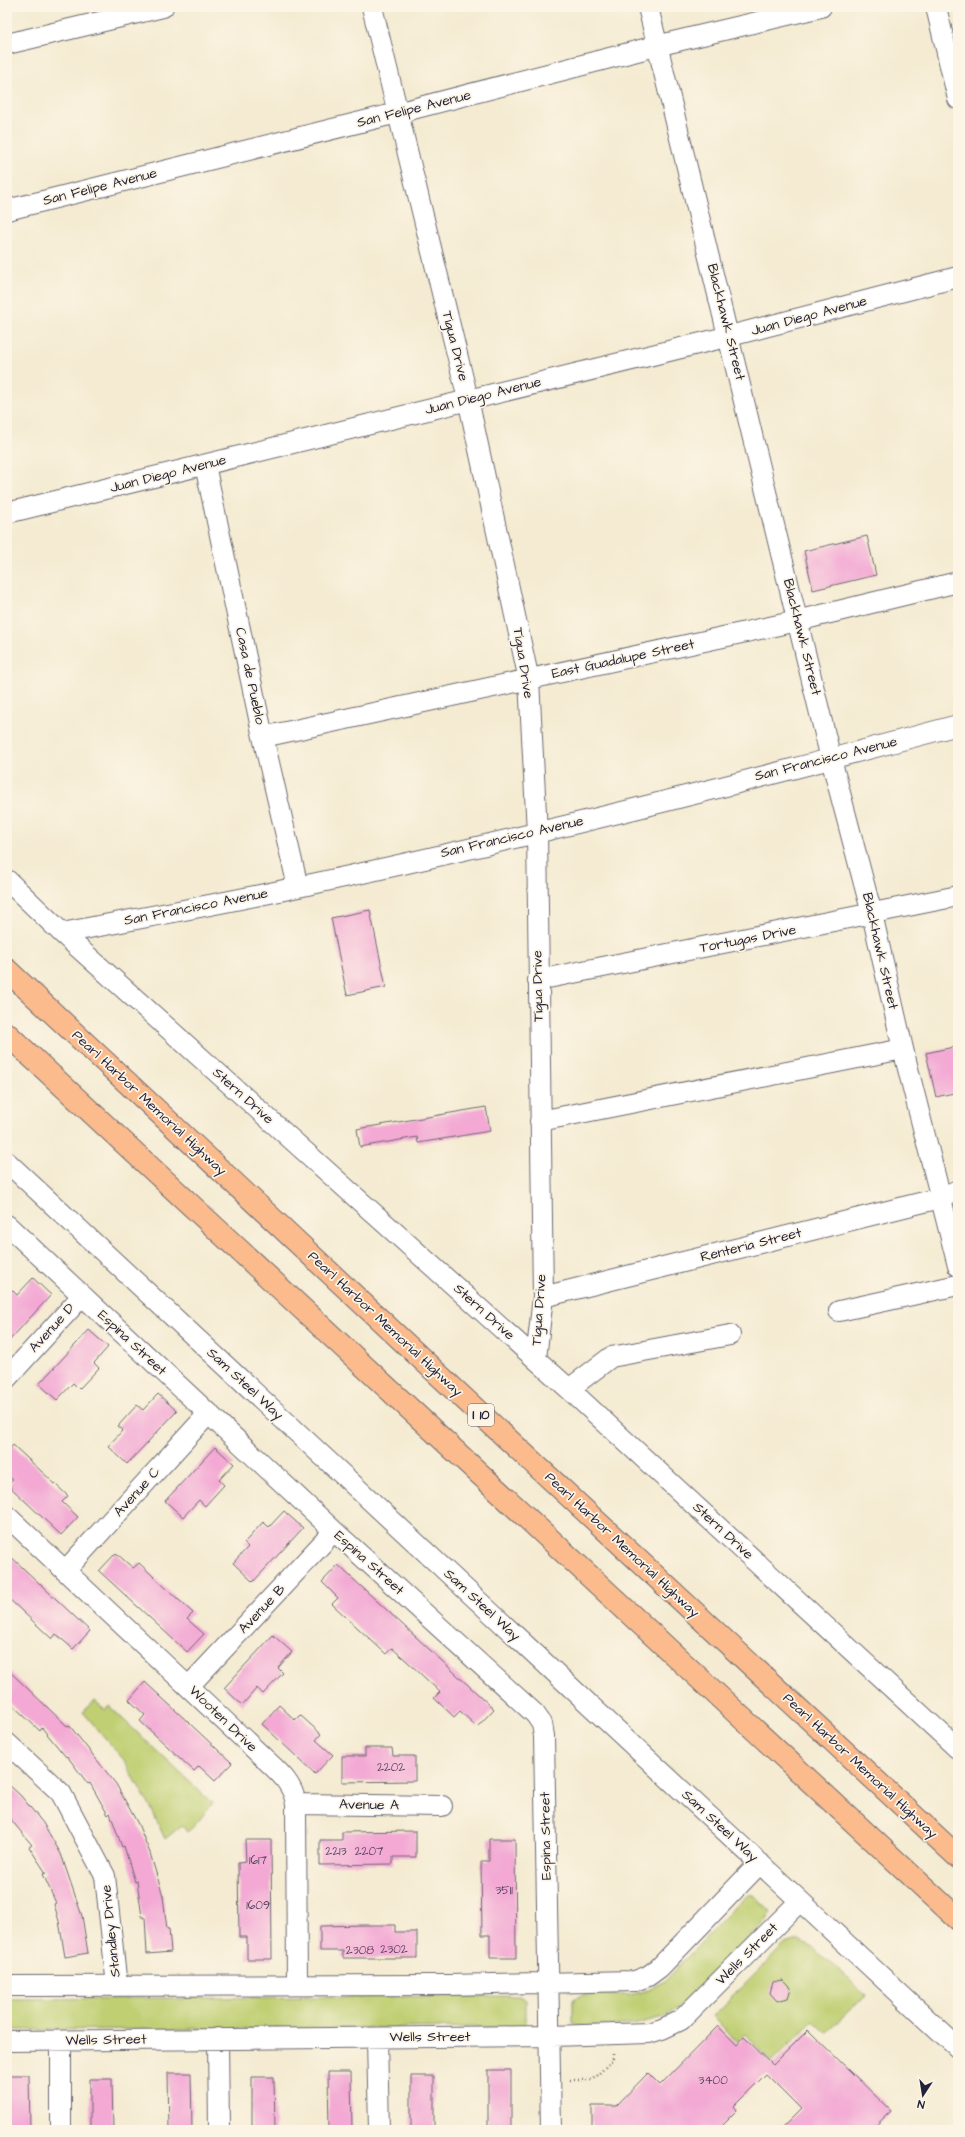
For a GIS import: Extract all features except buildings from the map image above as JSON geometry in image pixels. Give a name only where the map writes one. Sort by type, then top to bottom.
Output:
[{"type":"highway","name":"Pearl Harbor Memorial Highway","points":[[7,970],[457,1392],[958,1857]]},
{"type":"highway","points":[[7,1034],[958,1919]]},
{"type":"street","points":[[7,44],[162,7]]},
{"type":"street","name":"Tigua Drive","points":[[372,7],[468,399],[529,680],[537,832],[543,1296],[536,1359]]},
{"type":"street","name":"Blackhawk Street","points":[[648,7],[656,46],[730,336],[831,759],[872,914],[903,1049],[949,1194],[958,1266]]},
{"type":"street","name":"San Felipe Avenue","points":[[7,210],[397,114],[656,46],[821,7]]},
{"type":"street","points":[[936,7],[958,99]]},
{"type":"street","name":"Juan Diego Avenue","points":[[7,513],[730,336],[958,277]]},
{"type":"street","name":"Casa de Pueblo","points":[[205,465],[263,737],[298,887]]},
{"type":"street","name":"East Guadalupe Street","points":[[263,737],[797,621],[958,582]]},
{"type":"street","name":"San Francisco Avenue","points":[[62,933],[298,887],[537,832],[831,759],[958,725]]},
{"type":"street","name":"Stern Drive","points":[[7,880],[62,933],[569,1389],[958,1749]]},
{"type":"street","name":"Tortugas Drive","points":[[538,980],[958,896]]},
{"type":"street","points":[[540,1121],[903,1049]]},
{"type":"street","name":"Sam Steel Way","points":[[7,1162],[958,2048]]},
{"type":"street","name":"Renteria Street","points":[[543,1296],[949,1194]]},
{"type":"street","name":"Espina Street","points":[[7,1225],[334,1531],[535,1714],[542,1724],[544,1736],[550,1984],[551,2130]]},
{"type":"street","points":[[839,1311],[958,1285]]},
{"type":"street","name":"Avenue D","points":[[7,1378],[82,1296]]},
{"type":"street","points":[[569,1389],[611,1357],[730,1336]]},
{"type":"street","name":"Avenue C","points":[[65,1571],[209,1413]]},
{"type":"street","name":"Wooten Drive","points":[[7,1516],[189,1686],[285,1778],[291,1787],[296,1804],[297,1985]]},
{"type":"street","name":"Avenue B","points":[[189,1686],[334,1531]]},
{"type":"street","name":"Standley Drive","points":[[7,1743],[61,1793],[105,1876],[118,1986]]},
{"type":"street","name":"Avenue A","points":[[296,1804],[442,1806]]},
{"type":"street","points":[[7,1986],[550,1984],[615,1983],[635,1981],[648,1976],[660,1968],[760,1863]]},
{"type":"street","name":"Wells Street","points":[[7,2041],[550,2036],[649,2033],[671,2026],[690,2012],[800,1901]]},
{"type":"street","points":[[218,2038],[219,2130]]},
{"type":"street","points":[[377,2038],[379,2130]]},
{"type":"street","points":[[61,2041],[61,2130]]},
{"type":"path","points":[[570,2080],[592,2080],[612,2060],[613,2052]]},
{"type":"green space","points":[[95,1701],[105,1710],[109,1706],[212,1803],[198,1822],[187,1832],[182,1825],[165,1839],[151,1808],[124,1760],[83,1712]]},
{"type":"green space","points":[[748,1895],[753,1895],[770,1911],[765,1921],[693,1995],[664,2017],[633,2025],[582,2026],[573,2023],[573,1999],[582,1995],[629,1995],[642,1992],[665,1981],[743,1898]]},
{"type":"green space","points":[[799,1940],[813,1947],[866,1995],[827,2033],[814,2020],[772,2062],[745,2034],[736,2042],[713,2016],[785,1944]]},
{"type":"green space","points":[[519,1996],[526,2000],[526,2024],[521,2027],[7,2030],[7,1999]]}]
